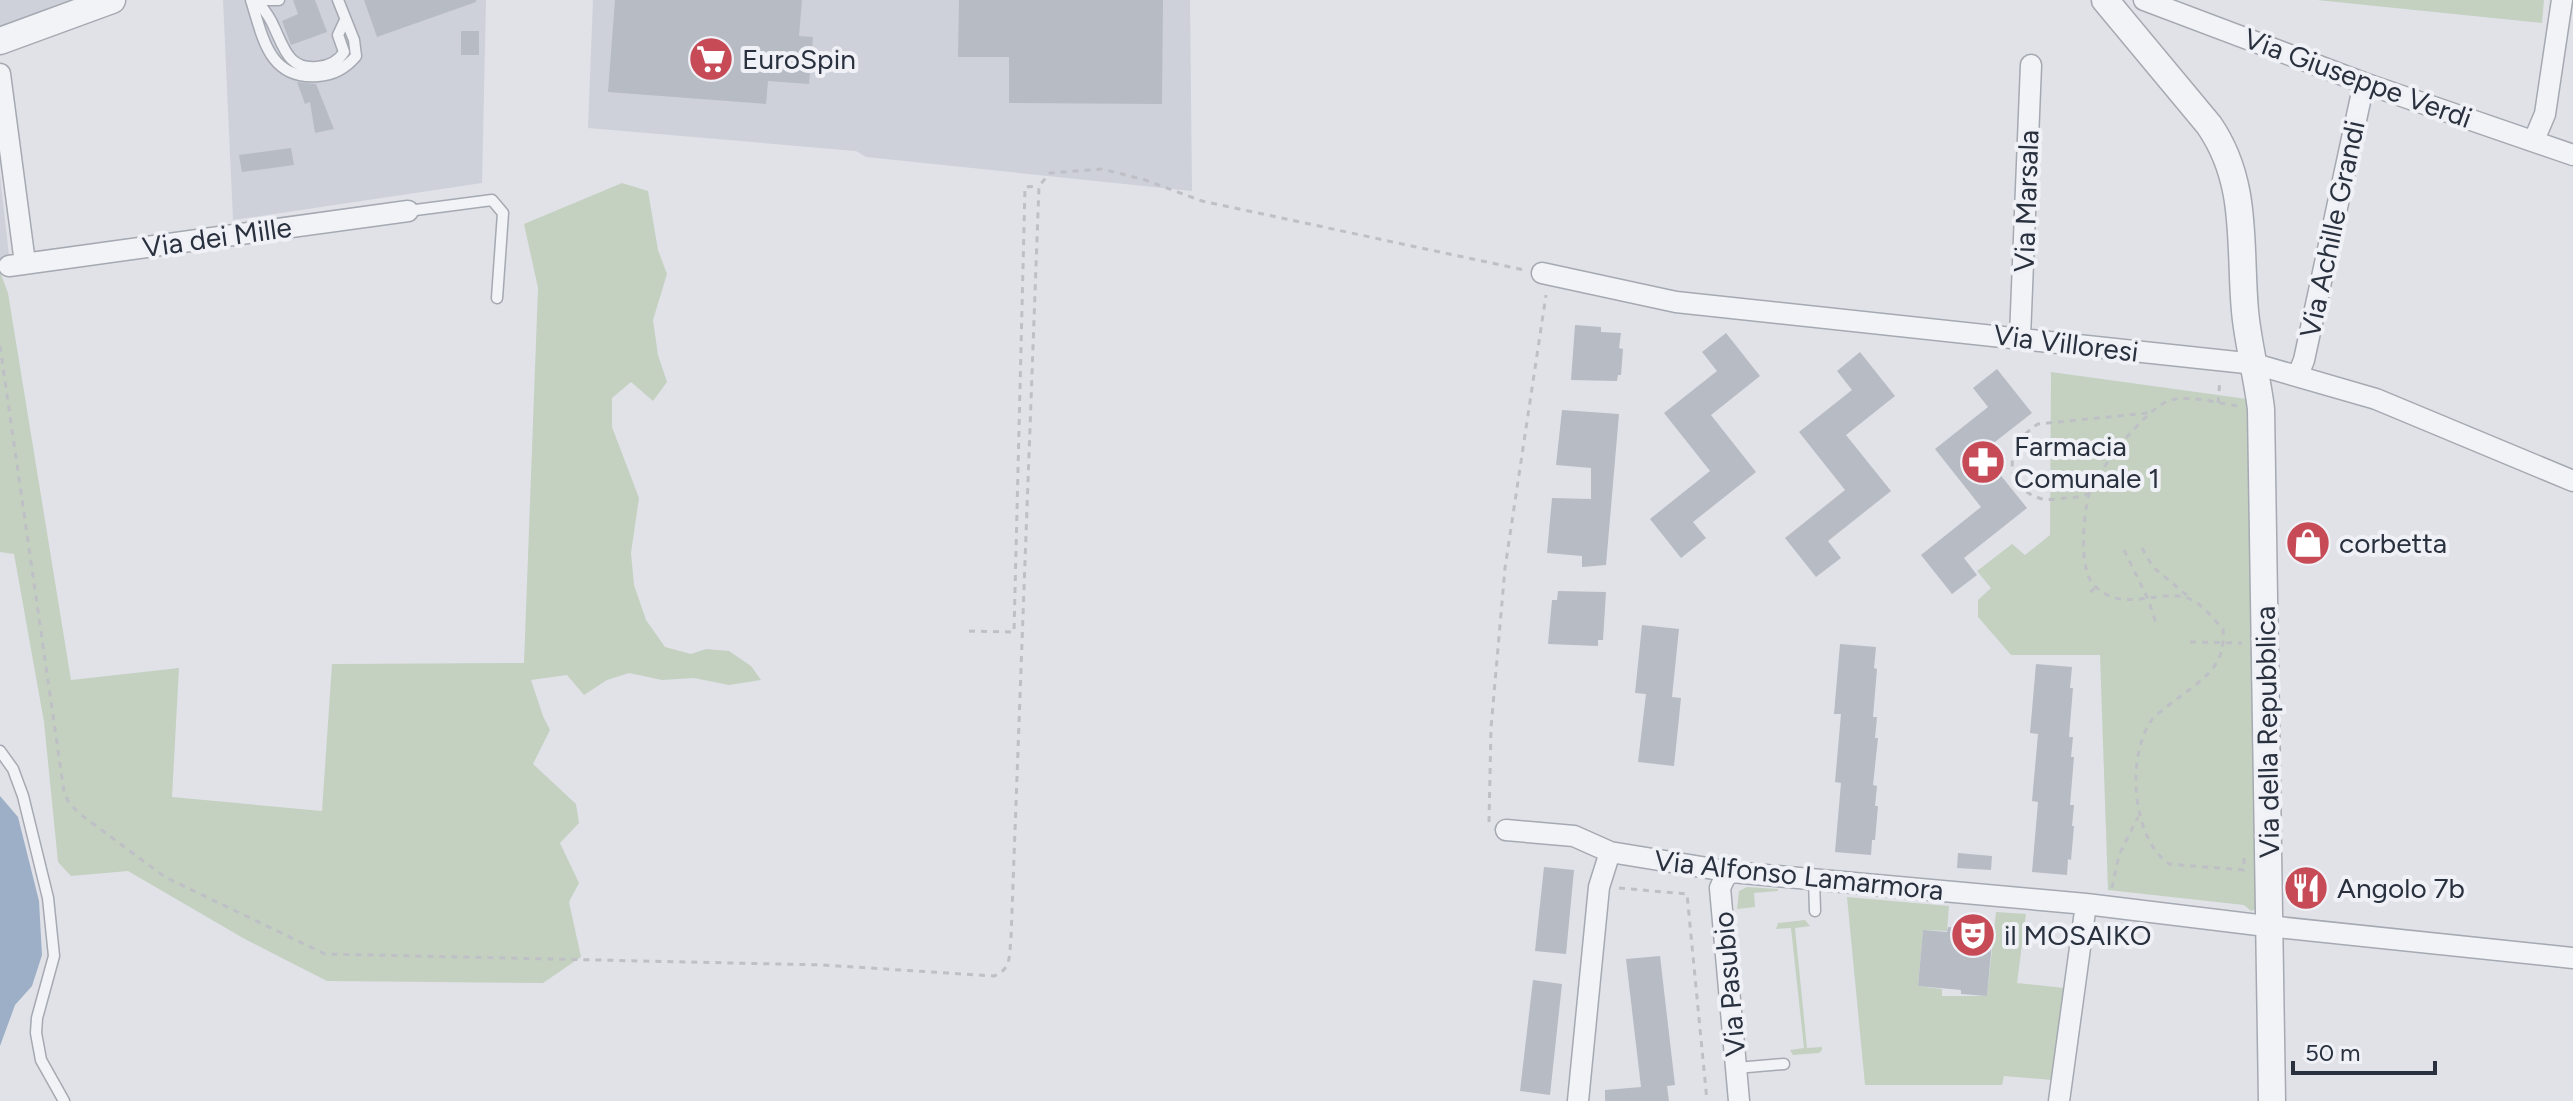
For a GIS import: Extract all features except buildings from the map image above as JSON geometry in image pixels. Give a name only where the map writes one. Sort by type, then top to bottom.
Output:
[{"type":"street","points":[[0,41],[112,0]]},
{"type":"street","name":"Via della Repubblica","points":[[2105,0],[2219,140],[2235,180],[2239,205],[2245,312],[2261,409],[2272,1101]]},
{"type":"street","name":"Via Giuseppe Verdi","points":[[2144,0],[2364,83],[2573,155]]},
{"type":"street","points":[[2534,140],[2545,114],[2562,0]]},
{"type":"street","name":"Via Marsala","points":[[2020,337],[2031,65]]},
{"type":"street","name":"Via dei Mille","points":[[0,74],[17,264],[408,211]]},
{"type":"street","name":"Via Achille Grandi","points":[[2298,375],[2304,360],[2364,83]]},
{"type":"street","name":"Via Villoresi","points":[[1546,274],[1676,302],[2255,364],[2376,399],[2573,481]]},
{"type":"street","name":"Via Alfonso Lamarmora","points":[[1506,830],[1574,836],[1610,852],[1732,872],[2109,906],[2573,958]]},
{"type":"street","points":[[1578,1101],[1599,887],[1610,852]]},
{"type":"street","name":"Via Pasubio","points":[[1732,872],[1725,877],[1720,888],[1739,1101]]},
{"type":"street","points":[[2059,1101],[2086,904]]},
{"type":"lane","points":[[254,0],[273,24],[284,51],[293,62],[308,68],[339,60],[344,52],[338,35],[345,20],[338,0]]},
{"type":"lane","points":[[265,0],[279,0]]},
{"type":"lane","points":[[408,211],[492,200],[503,213],[497,298]]},
{"type":"lane","points":[[0,751],[13,769],[23,796],[48,898],[54,956],[37,1018],[36,1033],[41,1060],[64,1101]]},
{"type":"lane","points":[[1814,880],[1815,911]]},
{"type":"lane","points":[[1736,1068],[1784,1064]]},
{"type":"path","points":[[0,346],[64,792],[69,803],[80,814],[165,877],[325,954],[823,965],[994,976],[1008,965],[1011,938],[1039,186],[1050,173],[1102,169],[1145,180],[1202,201],[1546,274],[1505,568],[1491,728],[1488,822],[1506,830]]},
{"type":"path","points":[[969,631],[1014,632],[1025,187],[1039,186]]},
{"type":"path","points":[[2218,403],[2221,362]]},
{"type":"path","points":[[2193,600],[2181,597],[2123,599],[2108,596],[2091,583],[2083,526],[2090,493],[2112,457],[2148,413],[2170,400],[2237,406]]},
{"type":"path","points":[[2090,493],[2082,497],[2040,499],[2028,492],[2013,473],[2012,462],[2016,445],[2024,432],[2038,424],[2148,413]]},
{"type":"path","points":[[2142,548],[2153,567],[2223,629],[2224,643],[2223,654],[2214,668],[2152,719],[2142,736],[2138,758],[2138,817],[2147,840],[2160,858],[2169,864],[2244,870],[2244,855]]},
{"type":"path","points":[[2124,550],[2156,623]]},
{"type":"path","points":[[2090,592],[2097,587]]},
{"type":"path","points":[[2190,642],[2265,643]]},
{"type":"path","points":[[2109,906],[2119,855],[2138,817]]},
{"type":"path","points":[[1599,887],[1687,894],[1707,1101]]},
{"type":"shaded area","points":[[0,0],[79,0],[0,30]]},
{"type":"shaded area","points":[[223,0],[486,0],[482,183],[233,220]]},
{"type":"shaded area","points":[[593,0],[1190,0],[1192,191],[866,157],[856,151],[588,128]]},
{"type":"shaded area","points":[[0,175],[9,256],[0,258]]},
{"type":"green space","points":[[2317,0],[2544,0],[2542,23]]},
{"type":"green space","points":[[622,183],[648,191],[658,250],[667,274],[653,320],[658,355],[667,382],[653,401],[631,382],[612,398],[612,427],[639,498],[631,553],[634,585],[646,620],[665,647],[691,654],[706,649],[729,651],[751,666],[761,680],[729,685],[694,678],[662,680],[629,673],[607,680],[584,695],[567,675],[531,680],[550,730],[533,764],[576,804],[579,823],[560,843],[579,883],[569,902],[581,957],[543,983],[327,981],[243,938],[128,871],[71,876],[58,862],[44,722],[14,554],[0,552],[0,272],[8,293],[71,680],[179,668],[172,797],[322,811],[332,664],[524,663],[538,288],[524,224]]},
{"type":"green space","points":[[2051,372],[2247,399],[2257,909],[2251,911],[2244,905],[2108,890],[2100,655],[2011,655],[1978,617],[1978,600],[1991,588],[1977,571],[2012,544],[2025,555],[2050,535]]},
{"type":"green space","points":[[1747,887],[1778,891],[1754,893],[1755,907],[1737,909],[1739,891]]},
{"type":"green space","points":[[1847,897],[1949,906],[1947,931],[1923,930],[1918,986],[1942,989],[1942,996],[1987,996],[1996,912],[2026,914],[2017,983],[2064,988],[2052,1080],[2004,1076],[2002,1085],[1865,1085]]},
{"type":"green space","points":[[1805,920],[1810,926],[1795,928],[1807,1048],[1822,1047],[1822,1050],[1819,1053],[1793,1055],[1790,1050],[1804,1048],[1791,928],[1776,929],[1778,923]]},
{"type":"water","points":[[0,796],[18,817],[39,901],[42,955],[32,986],[15,1005],[0,1046]]},
{"type":"place","name":"EuroSpin","points":[[711,59]]},
{"type":"place","name":"Farmacia Comunale 1","points":[[1983,462]]},
{"type":"place","name":"corbetta","points":[[2308,543]]},
{"type":"place","name":"Angolo 7b","points":[[2306,888]]},
{"type":"place","name":"il MOSAIKO","points":[[1973,935]]}]
